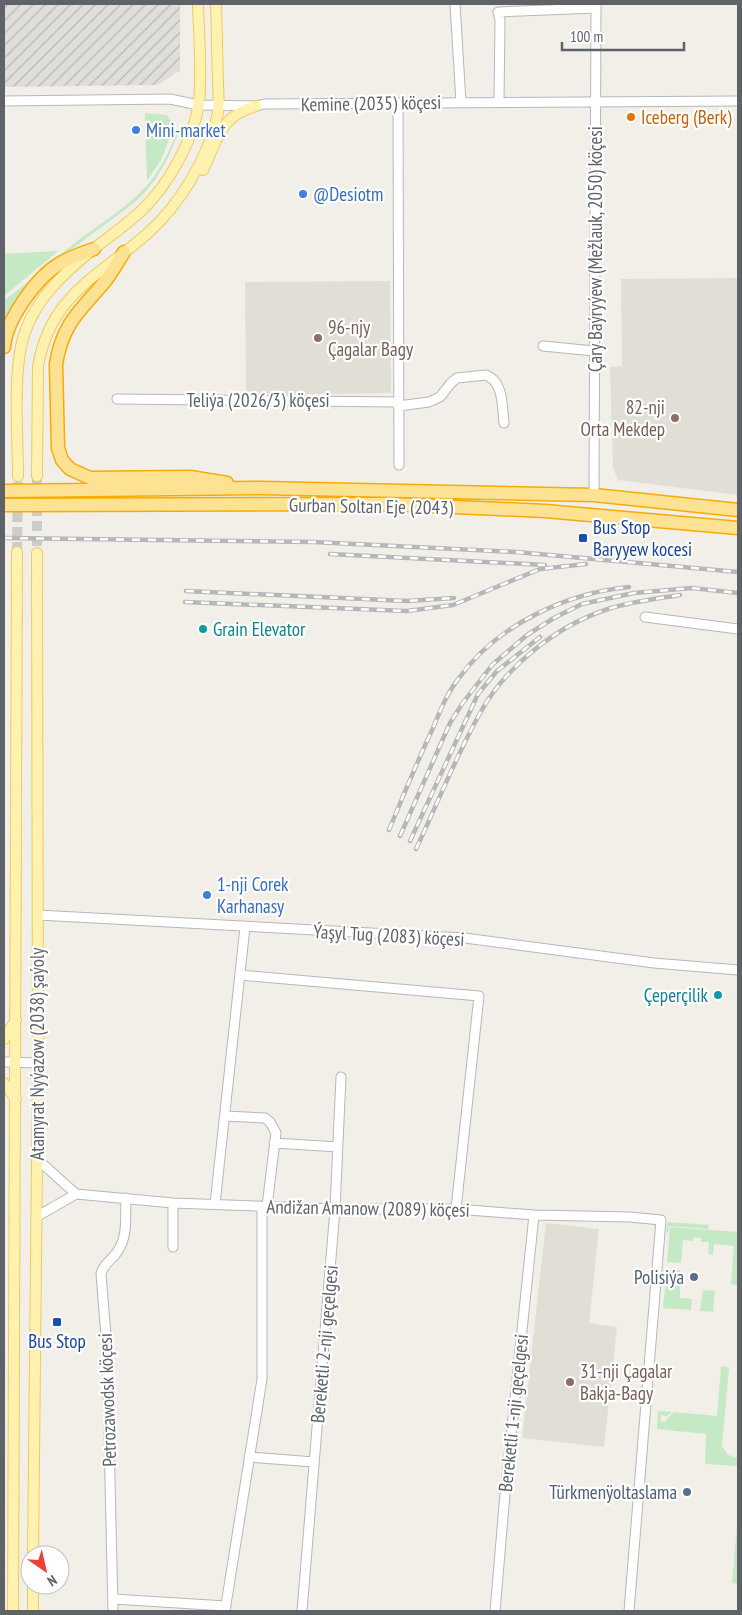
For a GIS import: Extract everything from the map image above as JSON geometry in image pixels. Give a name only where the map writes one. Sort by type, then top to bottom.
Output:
[{"type":"highway","points":[[4,346],[4,340],[24,301],[45,275],[64,261],[94,248]]},
{"type":"highway","points":[[124,252],[104,283],[74,315],[67,327],[58,352],[56,364],[58,448],[62,460],[75,472],[90,478],[190,477],[261,488]]},
{"type":"highway","name":"Gurban Soltan Eje (2043)","points":[[4,491],[261,488],[594,495],[738,510]]},
{"type":"highway","name":"Gurban Soltan Eje (2043)","points":[[4,505],[389,504],[544,511],[738,528]]},
{"type":"main road","points":[[18,476],[18,361],[25,333],[32,316],[48,292],[94,248],[141,211],[165,184],[185,145],[198,105],[198,4]]},
{"type":"main road","points":[[190,183],[215,126],[218,106],[216,4]]},
{"type":"main road","points":[[36,476],[38,366],[46,337],[66,300],[166,215],[190,183],[203,171],[224,125],[232,116],[242,110],[256,106]]},
{"type":"main road","name":"Atamyrat Nyýazow (2038) şaýoly","points":[[14,1611],[18,552]]},
{"type":"main road","name":"Atamyrat Nyýazow (2038) şaýoly","points":[[33,1545],[38,1063],[37,553]]},
{"type":"main road","points":[[4,1039],[16,1019]]},
{"type":"main road","points":[[4,1083],[16,1098]]},
{"type":"main road","points":[[33,1595],[33,1611]]},
{"type":"street","points":[[455,4],[461,102]]},
{"type":"street","points":[[499,102],[500,20],[496,8],[596,6]]},
{"type":"street","name":"Çary Baýryýew (Mežlauk, 2050) köçesi","points":[[594,495],[596,6]]},
{"type":"street","name":"Kemine (2035) köçesi","points":[[4,101],[170,99],[198,105],[218,106],[461,102],[738,101]]},
{"type":"street","points":[[398,103],[399,465]]},
{"type":"street","points":[[543,346],[594,351]]},
{"type":"street","name":"Teliýa (2026/3) köçesi","points":[[117,399],[398,404],[429,402],[440,397],[451,382],[457,378],[486,375],[494,380],[500,391],[504,423]]},
{"type":"street","points":[[646,617],[738,629]]},
{"type":"street","name":"Ýaşyl Tug (2083) köçesi","points":[[38,915],[465,938],[654,963],[738,970]]},
{"type":"street","points":[[215,1204],[245,927]]},
{"type":"street","points":[[240,975],[479,996],[456,1209]]},
{"type":"street","points":[[4,1062],[38,1063]]},
{"type":"street","name":"Bereketli 2-nji geçelgesi","points":[[302,1611],[335,1209],[341,1077]]},
{"type":"street","points":[[113,1599],[226,1609],[262,1379],[265,1206],[276,1133],[270,1122],[265,1118],[225,1116]]},
{"type":"street","points":[[274,1143],[338,1147]]},
{"type":"street","points":[[36,1158],[76,1194],[36,1217]]},
{"type":"street","name":"Andižan Amanow (2089) köçesi","points":[[76,1194],[173,1203],[335,1209],[456,1209],[534,1215],[630,1217],[661,1220],[629,1611]]},
{"type":"street","name":"Petrozawodsk köçesi","points":[[114,1611],[107,1348],[101,1274],[103,1266],[119,1250],[124,1238],[126,1198]]},
{"type":"street","points":[[173,1203],[173,1247]]},
{"type":"street","name":"Bereketli 1-nji geçelgesi","points":[[495,1611],[505,1494],[534,1215]]},
{"type":"street","points":[[249,1457],[314,1462]]},
{"type":"shaded area","points":[[4,4],[180,4],[180,70],[158,85],[4,87]]},
{"type":"shaded area","name":"82-nji Orta Mekdep","points":[[738,278],[738,495],[618,480],[613,468],[610,367],[622,366],[621,279]]},
{"type":"shaded area","name":"96-njy Çagalar Bagy","points":[[390,281],[391,393],[246,395],[245,282]]},
{"type":"shaded area","name":"31-nji Çagalar Bakja-Bagy","points":[[546,1223],[599,1229],[589,1323],[617,1327],[604,1447],[522,1438]]},
{"type":"green space","points":[[145,113],[167,115],[174,127],[161,160],[147,181]]},
{"type":"green space","points":[[178,128],[180,128],[167,159],[156,178],[142,195],[134,203],[45,269],[4,325],[4,300],[135,198],[158,170],[169,151]]},
{"type":"green space","points":[[58,251],[4,296],[4,254]]},
{"type":"green space","points":[[668,1222],[709,1225],[708,1229],[669,1226],[668,1232],[666,1232]]},
{"type":"green space","points":[[670,1227],[738,1232],[738,1285],[731,1284],[734,1246],[714,1244],[713,1255],[708,1254],[709,1242],[701,1242],[701,1238],[693,1237],[693,1241],[683,1240],[681,1263],[667,1262]]},
{"type":"green space","points":[[667,1269],[680,1270],[680,1298],[692,1299],[691,1310],[663,1308]]},
{"type":"green space","points":[[703,1290],[715,1291],[713,1312],[700,1311]]},
{"type":"green space","points":[[721,1366],[729,1367],[722,1446],[728,1455],[738,1458],[738,1466],[705,1464],[706,1434],[657,1429],[658,1411],[672,1412],[667,1416],[661,1415],[660,1421],[664,1422],[674,1412],[717,1416]]},
{"type":"green space","points":[[738,1514],[738,1584],[732,1583]]},
{"type":"tunnel","points":[[17,552],[18,476]]},
{"type":"tunnel","points":[[37,476],[37,553]]},
{"type":"railway","points":[[4,538],[314,542],[516,552],[738,572]]},
{"type":"railway","points":[[330,554],[545,565]]},
{"type":"railway","points":[[185,602],[407,611],[453,605],[540,569],[586,564]]},
{"type":"railway","points":[[389,830],[444,702],[455,684],[475,659],[513,627],[558,604],[605,590],[629,587]]},
{"type":"railway","points":[[400,836],[450,723],[462,704],[492,665],[527,635],[554,618],[582,604],[634,593],[692,588],[738,593]]},
{"type":"railway","points":[[186,591],[407,601],[454,598]]},
{"type":"railway","points":[[416,849],[470,731],[502,681],[517,666],[550,638],[586,617],[623,605],[680,595]]},
{"type":"railway","points":[[410,841],[478,694],[497,671],[540,637]]},
{"type":"place","name":"Iceberg (Berk)","points":[[631,117]]},
{"type":"place","name":"Mini-market","points":[[136,130]]},
{"type":"place","name":"@Desiotm","points":[[303,194]]},
{"type":"place","name":"96-njy Çagalar Bagy","points":[[318,338]]},
{"type":"place","name":"82-nji Orta Mekdep","points":[[675,418]]},
{"type":"place","name":"Bus Stop Baryyew kocesi","points":[[583,538]]},
{"type":"place","name":"Grain Elevator","points":[[203,629]]},
{"type":"place","name":"1-nji Corek Karhanasy","points":[[207,895]]},
{"type":"place","name":"Çeperçilik","points":[[718,995]]},
{"type":"place","name":"Polisiýa","points":[[694,1277]]},
{"type":"place","name":"Bus Stop","points":[[57,1322]]},
{"type":"place","name":"31-nji Çagalar Bakja-Bagy","points":[[570,1382]]},
{"type":"place","name":"Türkmenÿoltaslama","points":[[687,1492]]}]
